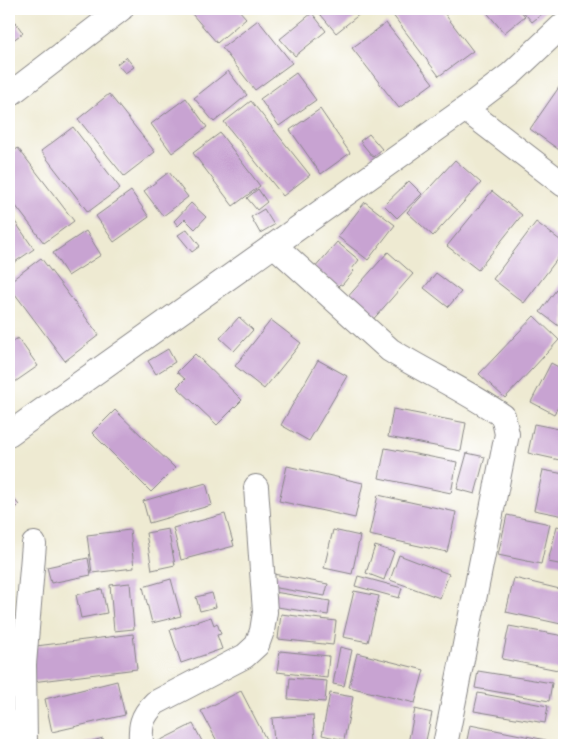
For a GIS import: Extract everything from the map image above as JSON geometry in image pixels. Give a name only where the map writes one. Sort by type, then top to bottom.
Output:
[{"type":"street","points":[[9,95],[121,9]]},
{"type":"street","points":[[9,434],[466,108],[511,74],[564,24]]},
{"type":"street","points":[[466,108],[564,185]]},
{"type":"street","points":[[274,246],[390,350],[503,416],[507,434],[445,745]]},
{"type":"street","points":[[140,745],[140,728],[146,712],[155,703],[245,656],[257,645],[262,631],[265,612],[256,486]]},
{"type":"street","points":[[25,745],[24,664],[34,544]]},
{"type":"building","points":[[198,9],[238,9],[246,18],[217,43],[192,14]]},
{"type":"building","points":[[316,9],[366,9],[336,33]]},
{"type":"building","points":[[390,9],[441,9],[473,51],[439,76]]},
{"type":"building","points":[[484,9],[519,9],[525,16],[504,33]]},
{"type":"building","points":[[521,9],[548,9],[532,22]]},
{"type":"building","points":[[9,13],[23,33],[9,43]]},
{"type":"building","points":[[312,13],[326,31],[295,56],[280,39]]},
{"type":"building","points":[[258,20],[292,63],[255,90],[222,48]]},
{"type":"building","points":[[386,23],[433,83],[399,108],[352,48]]},
{"type":"building","points":[[126,57],[134,67],[125,73],[117,64]]},
{"type":"building","points":[[228,71],[247,95],[214,122],[194,98]]},
{"type":"building","points":[[296,73],[316,100],[279,126],[260,99]]},
{"type":"building","points":[[564,80],[564,149],[562,152],[530,129]]},
{"type":"building","points":[[109,94],[155,152],[124,176],[78,119]]},
{"type":"building","points":[[186,98],[207,127],[172,153],[151,124]]},
{"type":"building","points":[[251,101],[310,175],[283,196],[224,122]]},
{"type":"building","points":[[320,109],[350,153],[321,174],[290,130]]},
{"type":"building","points":[[73,127],[120,188],[88,212],[41,151]]},
{"type":"building","points":[[220,133],[260,186],[233,206],[193,153]]},
{"type":"building","points":[[369,134],[382,149],[373,157],[360,141]]},
{"type":"building","points":[[18,148],[74,221],[44,243],[9,197],[9,155]]},
{"type":"building","points":[[455,160],[481,183],[433,236],[407,212]]},
{"type":"building","points":[[169,172],[188,197],[163,216],[144,191]]},
{"type":"building","points":[[409,181],[422,194],[397,218],[384,205]]},
{"type":"building","points":[[258,189],[267,202],[257,210],[247,198]]},
{"type":"building","points":[[131,191],[149,217],[114,242],[96,216]]},
{"type":"building","points":[[492,191],[522,215],[478,270],[447,246]]},
{"type":"building","points":[[365,202],[395,225],[368,260],[338,237]]},
{"type":"building","points":[[191,203],[206,217],[195,229],[185,219],[178,226],[174,221]]},
{"type":"building","points":[[264,209],[274,225],[260,233],[251,217]]},
{"type":"building","points":[[9,213],[34,249],[9,266]]},
{"type":"building","points":[[536,222],[564,243],[564,250],[524,303],[493,279]]},
{"type":"building","points":[[187,229],[200,246],[192,252],[178,235]]},
{"type":"building","points":[[86,231],[101,255],[68,276],[53,253]]},
{"type":"building","points":[[337,242],[359,260],[352,269],[354,271],[342,285],[340,284],[337,287],[314,269]]},
{"type":"building","points":[[388,252],[413,274],[370,323],[345,300]]},
{"type":"building","points":[[41,258],[99,335],[65,361],[9,286],[9,282]]},
{"type":"building","points":[[436,273],[461,292],[448,307],[424,288]]},
{"type":"building","points":[[564,279],[564,330],[540,312]]},
{"type":"building","points":[[534,316],[559,340],[505,398],[479,374]]},
{"type":"building","points":[[239,317],[253,330],[234,351],[220,338]]},
{"type":"building","points":[[271,320],[301,343],[264,389],[235,366]]},
{"type":"building","points":[[18,338],[38,366],[9,386],[9,344]]},
{"type":"building","points":[[168,349],[175,362],[156,374],[148,361]]},
{"type":"building","points":[[195,354],[242,400],[217,425],[177,387],[185,379],[177,372]]},
{"type":"building","points":[[318,360],[347,376],[309,441],[281,425]]},
{"type":"building","points":[[551,363],[564,370],[564,411],[558,407],[554,414],[531,402]]},
{"type":"building","points":[[393,409],[466,423],[461,451],[388,437]]},
{"type":"building","points":[[115,410],[175,468],[151,492],[92,433]]},
{"type":"building","points":[[534,424],[564,430],[564,461],[528,453]]},
{"type":"building","points":[[385,448],[457,462],[451,493],[379,478]]},
{"type":"building","points":[[467,453],[485,457],[475,494],[457,489]]},
{"type":"building","points":[[287,466],[363,483],[355,518],[279,501]]},
{"type":"building","points":[[543,470],[564,474],[564,516],[534,510]]},
{"type":"building","points":[[206,483],[212,505],[149,523],[143,501]]},
{"type":"building","points":[[9,493],[19,505],[9,515]]},
{"type":"building","points":[[378,495],[456,512],[447,552],[369,535]]},
{"type":"building","points":[[225,514],[234,546],[181,560],[173,528]]},
{"type":"building","points":[[507,515],[550,524],[541,564],[498,555]]},
{"type":"building","points":[[557,526],[564,528],[564,565],[548,562]]},
{"type":"building","points":[[168,529],[175,565],[152,570],[146,533]]},
{"type":"building","points":[[130,530],[134,568],[92,573],[87,535]]},
{"type":"building","points":[[333,530],[360,536],[352,574],[324,568]]},
{"type":"building","points":[[375,546],[394,552],[384,580],[366,573]]},
{"type":"building","points":[[399,555],[449,574],[440,598],[390,580]]},
{"type":"building","points":[[88,558],[91,575],[51,583],[47,567]]},
{"type":"building","points":[[273,574],[328,584],[325,596],[271,587]]},
{"type":"building","points":[[358,576],[402,588],[399,598],[355,586]]},
{"type":"building","points":[[514,578],[564,590],[564,611],[561,624],[506,612]]},
{"type":"building","points":[[171,579],[181,616],[152,623],[143,587]]},
{"type":"building","points":[[130,583],[134,629],[114,631],[110,585]]},
{"type":"building","points":[[102,589],[107,613],[81,618],[76,595]]},
{"type":"building","points":[[354,591],[379,596],[368,642],[343,637]]},
{"type":"building","points":[[274,592],[330,601],[328,615],[271,606]]},
{"type":"building","points":[[212,593],[216,607],[200,611],[196,597]]},
{"type":"building","points":[[281,614],[336,621],[333,645],[278,639]]},
{"type":"building","points":[[211,617],[214,625],[217,623],[221,634],[217,635],[222,649],[181,663],[170,630]]},
{"type":"building","points":[[509,626],[564,636],[563,671],[502,659]]},
{"type":"building","points":[[133,634],[137,669],[32,682],[28,647]]},
{"type":"building","points":[[340,647],[352,650],[344,686],[333,684]]},
{"type":"building","points":[[280,651],[329,656],[327,678],[277,672]]},
{"type":"building","points":[[357,653],[424,670],[415,703],[349,687]]},
{"type":"building","points":[[478,671],[552,683],[549,701],[475,688]]},
{"type":"building","points":[[290,678],[327,681],[325,702],[288,699]]},
{"type":"building","points":[[117,681],[125,715],[52,732],[45,699]]},
{"type":"building","points":[[241,691],[269,745],[219,745],[201,711]]},
{"type":"building","points":[[330,693],[353,697],[344,740],[322,735]]},
{"type":"building","points":[[478,693],[548,706],[545,723],[474,711]]},
{"type":"building","points":[[415,709],[432,713],[425,745],[408,743]]},
{"type":"building","points":[[313,715],[315,740],[274,742],[272,718]]},
{"type":"building","points":[[193,724],[204,745],[158,745],[157,742]]},
{"type":"building","points":[[470,725],[546,740],[545,745],[466,745]]},
{"type":"building","points":[[103,738],[104,745],[79,745]]}]
